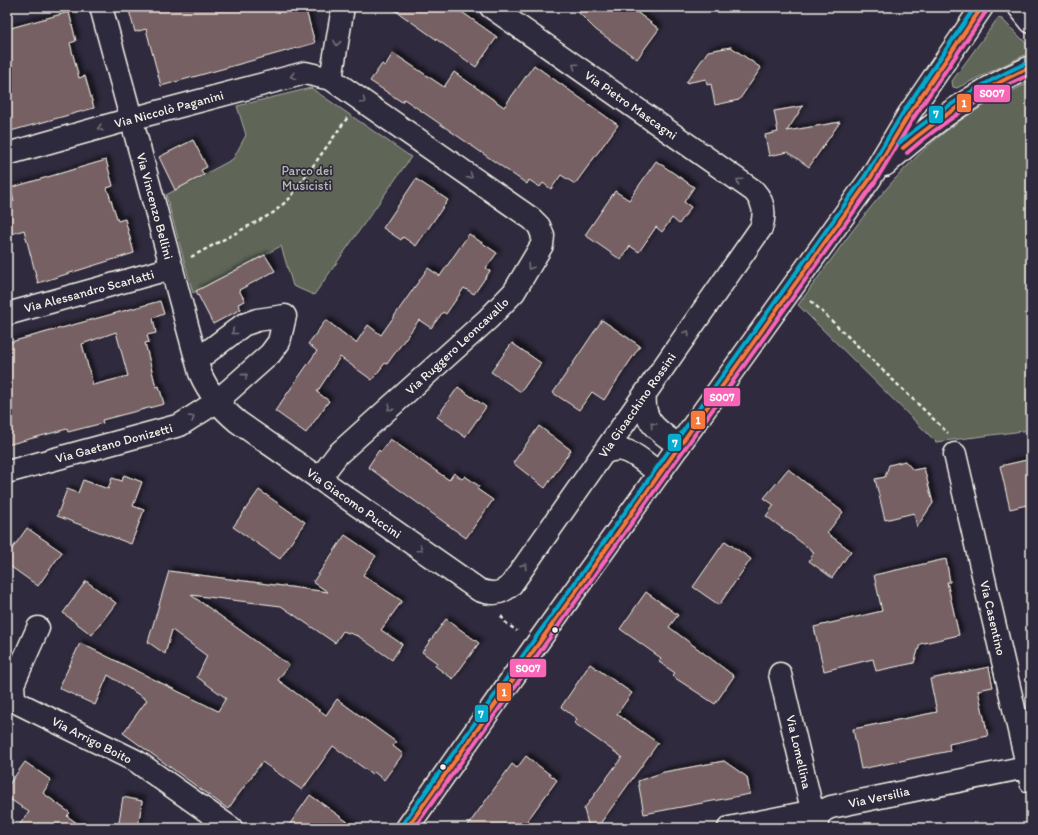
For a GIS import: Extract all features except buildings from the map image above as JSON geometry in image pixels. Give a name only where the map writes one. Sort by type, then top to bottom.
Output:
[{"type":"street","name":"Via Vincenzo Bellini","points":[[101,7],[197,360],[206,388],[216,402]]},
{"type":"street","points":[[331,79],[343,7]]},
{"type":"street","name":"Via Pietro Mascagni","points":[[491,7],[754,191],[761,199],[764,209]]},
{"type":"street","points":[[407,828],[533,649],[870,179],[909,114],[967,32],[982,7]]},
{"type":"street","points":[[1019,7],[1031,22]]},
{"type":"street","points":[[870,179],[913,140],[944,115],[975,94],[1031,67]]},
{"type":"street","name":"Via Niccolò Paganini","points":[[7,154],[305,73],[331,79]]},
{"type":"street","name":"Via Ruggero Leoncavallo","points":[[319,479],[338,454],[503,305],[514,292],[538,254],[542,240],[538,226],[532,219],[331,79]]},
{"type":"street","name":"Via Gioacchino Rossini","points":[[498,593],[506,590],[511,585],[761,228],[764,219],[764,209]]},
{"type":"street","name":"Via Alessandro Scarlatti","points":[[7,314],[172,268]]},
{"type":"street","name":"Via Gaetano Donizetti","points":[[7,472],[180,425],[216,402],[270,354],[279,342],[285,316],[256,320],[243,325],[197,360]]},
{"type":"street","points":[[645,394],[645,410],[652,426],[679,446]]},
{"type":"street","name":"Via Giacomo Puccini","points":[[216,402],[238,422],[479,590],[488,594],[498,593]]},
{"type":"street","points":[[604,453],[613,449],[627,451],[659,473]]},
{"type":"street","name":"Via Casentino","points":[[955,454],[1030,772]]},
{"type":"street","name":"Via Arrigo Boito","points":[[38,628],[14,684],[14,699],[20,704],[136,761],[231,828]]},
{"type":"street","name":"Via Lomellina","points":[[780,674],[810,802],[818,822]]},
{"type":"street","name":"Via Versilia","points":[[818,822],[823,810],[831,807],[1030,772]]},
{"type":"street","points":[[729,828],[799,814],[818,822]]},
{"type":"path","points":[[172,268],[274,213],[282,207],[350,115]]},
{"type":"path","points":[[794,285],[948,433],[955,454]]},
{"type":"path","points":[[498,593],[501,618],[523,636],[533,649]]},
{"type":"green space","points":[[998,18],[1002,19],[1031,48],[1031,52],[957,88],[953,87],[952,81]]},
{"type":"green space","points":[[1031,82],[1031,430],[936,442],[798,305],[872,205],[914,159],[936,139],[961,120],[978,109]]},
{"type":"green space","name":"Parco dei Musicisti","points":[[311,88],[411,157],[314,295],[293,286],[281,246],[193,293],[166,195],[233,159],[246,135],[237,106]]},
{"type":"transit line","name":"7","points":[[402,825],[865,176],[904,111],[975,7]]},
{"type":"transit line","name":"1","points":[[407,828],[870,179],[909,114],[982,7]]},
{"type":"transit line","name":"S007","points":[[414,828],[875,182],[914,117],[987,10]]},
{"type":"transit line","name":"7","points":[[899,143],[929,119],[977,88],[1029,62]]},
{"type":"transit line","name":"1","points":[[903,148],[948,113],[980,93],[1031,67]]},
{"type":"transit line","name":"S007","points":[[907,153],[921,141],[966,109],[998,90],[1031,74]]}]
